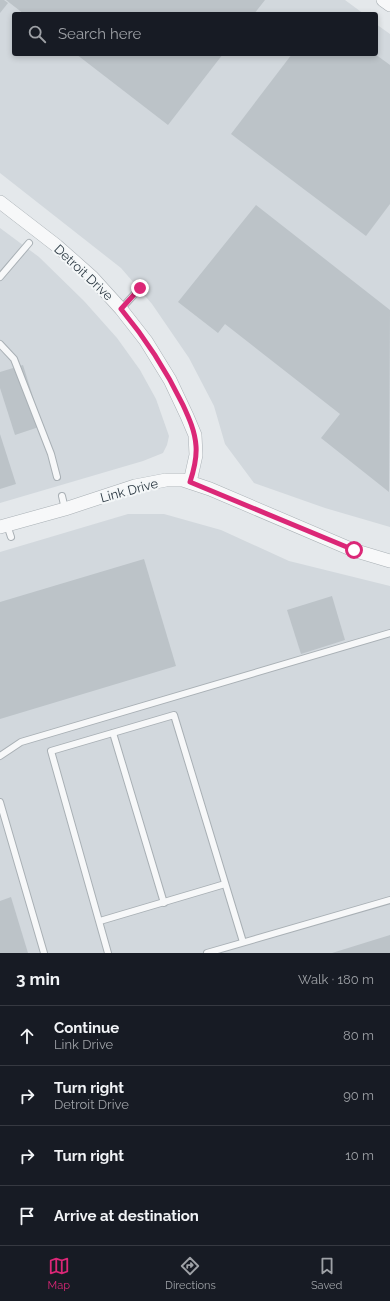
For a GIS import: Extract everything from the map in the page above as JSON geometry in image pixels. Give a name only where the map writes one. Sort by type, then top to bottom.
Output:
[{"type":"street","points":[[383,0],[390,5]]},
{"type":"street","name":"Detroit Drive","points":[[2,204],[76,263],[98,283],[135,325],[170,380],[190,421],[195,435],[196,455],[190,482]]},
{"type":"street","name":"Link Drive","points":[[6,530],[64,503],[166,480],[183,480],[354,550],[390,561]]},
{"type":"lane","points":[[0,277],[29,243]]},
{"type":"lane","points":[[121,309],[140,288]]},
{"type":"lane","points":[[0,344],[14,359],[48,447],[57,477]]},
{"type":"lane","points":[[0,756],[21,742],[390,634]]},
{"type":"lane","points":[[108,953],[51,751],[174,715],[244,942]]},
{"type":"lane","points":[[113,733],[164,902]]},
{"type":"lane","points":[[0,802],[44,953]]},
{"type":"lane","points":[[100,921],[225,884]]},
{"type":"lane","points":[[207,953],[390,900]]},
{"type":"shaded area","points":[[0,0],[345,0],[361,12],[12,12],[12,56],[378,56],[378,25],[390,34],[390,527],[325,508],[254,483],[225,444],[214,406],[189,358],[152,304],[121,268],[0,173]]},
{"type":"shaded area","points":[[0,228],[39,257],[84,301],[117,338],[140,370],[156,399],[169,436],[163,453],[143,461],[0,503]]},
{"type":"shaded area","points":[[128,514],[164,514],[221,530],[289,561],[390,586],[390,953],[0,953],[0,552]]},
{"type":"building","points":[[0,0],[4,0],[8,3],[0,13]]},
{"type":"building","points":[[6,0],[265,0],[256,12],[21,12]]},
{"type":"building","points":[[79,56],[221,56],[168,125]]},
{"type":"building","points":[[290,56],[378,56],[390,65],[390,204],[366,236],[231,134]]},
{"type":"building","points":[[256,205],[390,310],[389,492],[321,438],[340,414],[225,324],[218,333],[178,302]]},
{"type":"building","points":[[23,365],[42,426],[15,435],[0,388],[0,372]]},
{"type":"building","points":[[0,434],[16,484],[0,489]]},
{"type":"building","points":[[144,559],[176,666],[0,719],[0,602]]},
{"type":"building","points":[[332,596],[345,640],[301,654],[287,610]]},
{"type":"building","points":[[11,897],[28,953],[0,953],[0,901]]},
{"type":"building","points":[[390,935],[390,953],[332,953]]},
{"type":"route","points":[[140,288],[121,309],[135,325],[159,361],[180,399],[190,421],[195,435],[196,455],[190,482],[354,550]]}]
